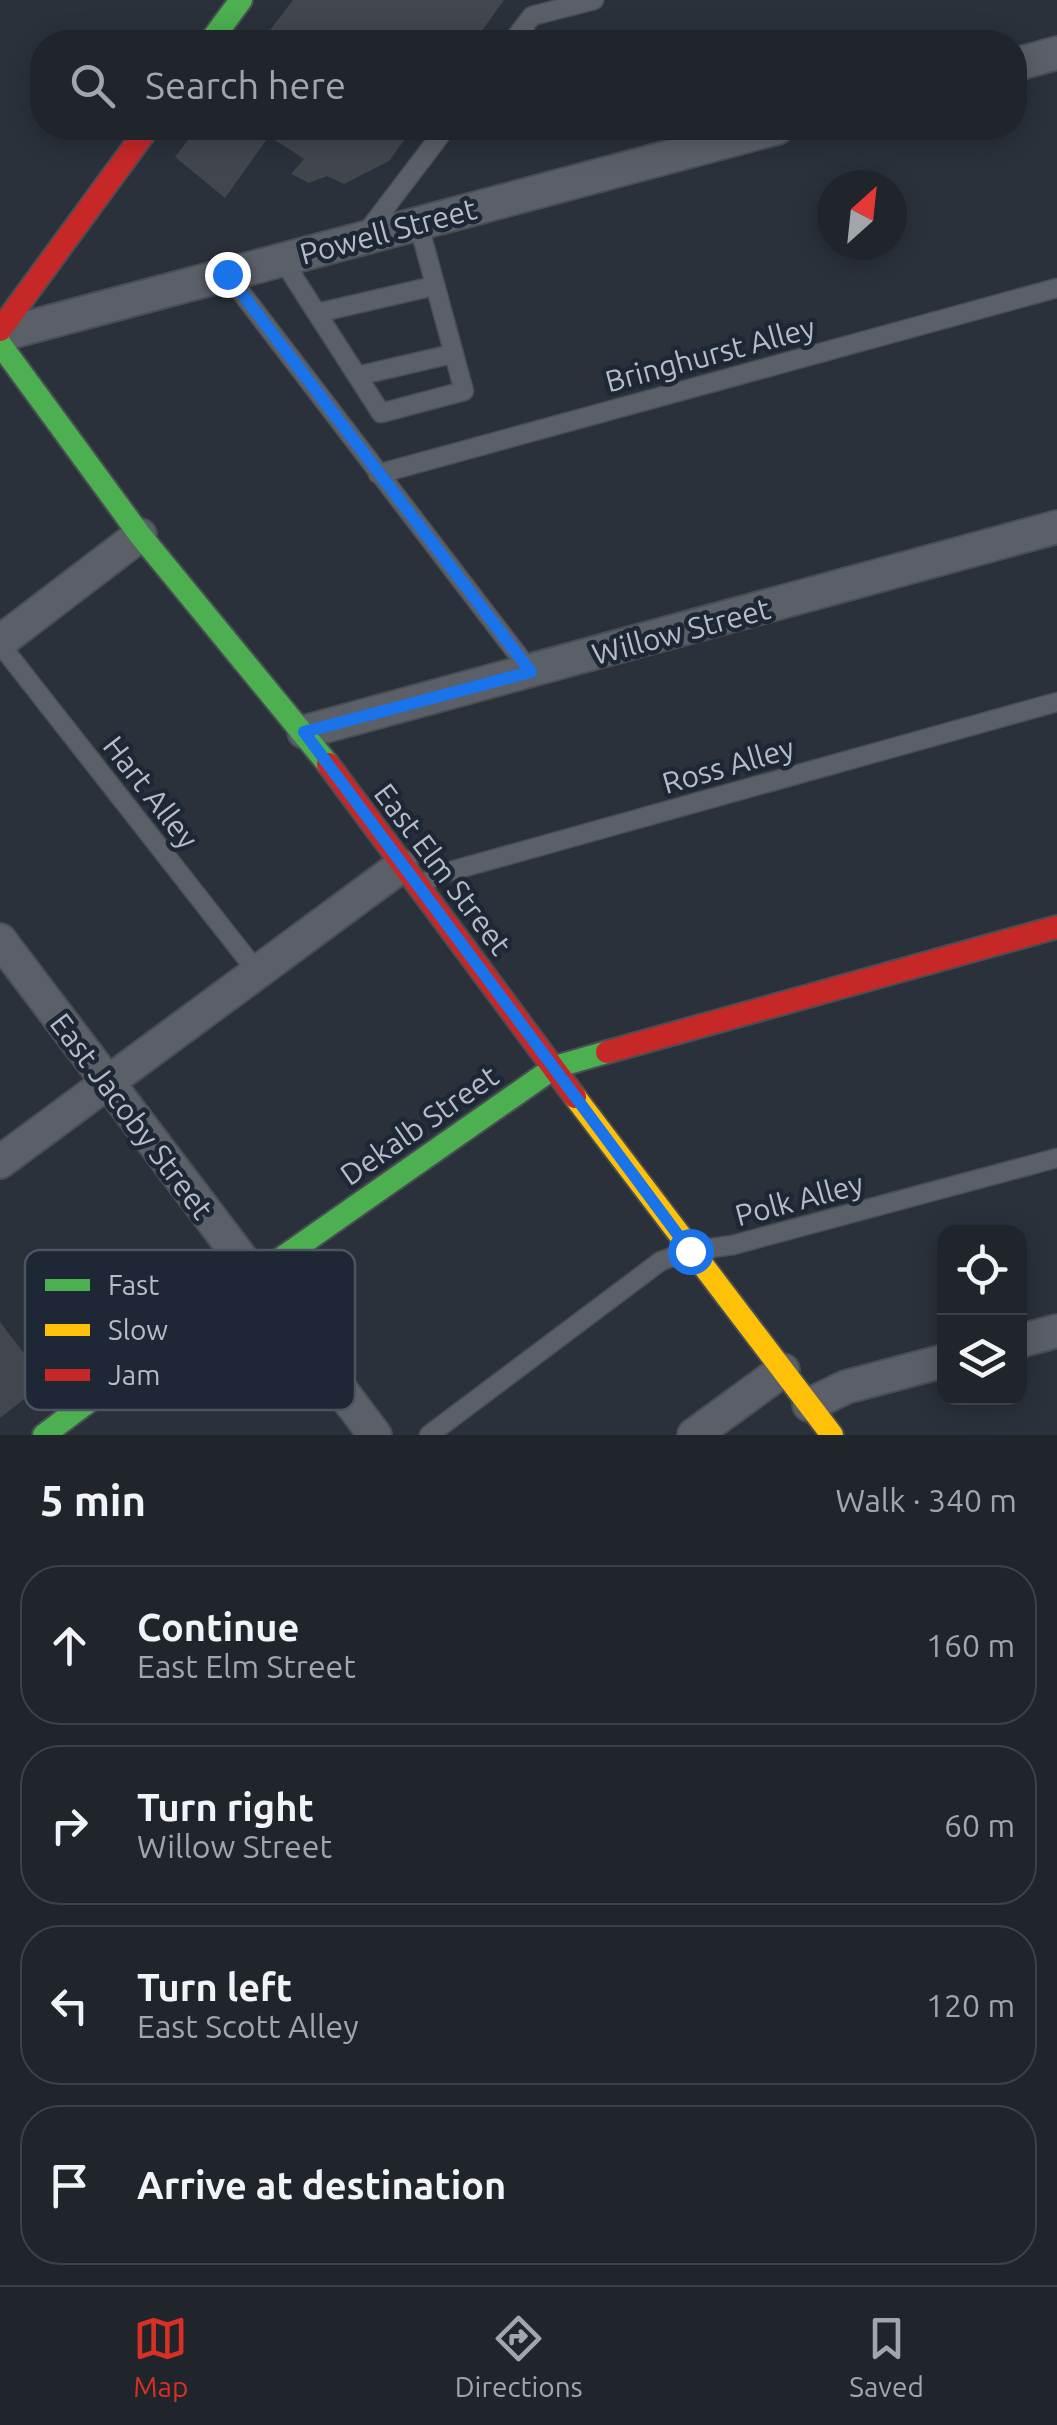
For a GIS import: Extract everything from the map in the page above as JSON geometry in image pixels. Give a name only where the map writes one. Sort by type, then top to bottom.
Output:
[{"type":"main road","points":[[219,30],[240,0]]},
{"type":"main road","points":[[0,333],[139,140]]},
{"type":"main road","name":"East Elm Street","points":[[0,344],[140,535],[304,732],[690,1251],[832,1435]]},
{"type":"main road","name":"Dekalb Street","points":[[294,1250],[555,1067],[1057,927]]},
{"type":"main road","name":"Dekalb Street","points":[[44,1435],[77,1410]]},
{"type":"street","points":[[1027,61],[1057,53]]},
{"type":"street","name":"Powell Street","points":[[0,333],[731,140]]},
{"type":"street","name":"Willow Street","points":[[304,732],[1057,527]]},
{"type":"street","points":[[0,643],[140,535]]},
{"type":"street","points":[[0,1162],[258,974],[409,876]]},
{"type":"street","name":"East Jacoby Street","points":[[0,940],[233,1250]]},
{"type":"street","points":[[1027,1339],[1057,1331]]},
{"type":"street","points":[[809,1405],[846,1388],[937,1363]]},
{"type":"street","points":[[694,1435],[783,1370]]},
{"type":"street","name":"East Jacoby Street","points":[[355,1410],[374,1435]]},
{"type":"lane","points":[[521,30],[532,16],[594,0]]},
{"type":"lane","points":[[362,237],[437,140]]},
{"type":"lane","points":[[282,259],[381,413],[464,391],[418,222]]},
{"type":"lane","points":[[227,274],[531,672]]},
{"type":"lane","points":[[317,314],[434,286]]},
{"type":"lane","name":"Bringhurst Alley","points":[[378,474],[1057,288]]},
{"type":"lane","points":[[357,376],[452,354]]},
{"type":"lane","name":"Hart Alley","points":[[0,643],[258,974]]},
{"type":"lane","name":"Ross Alley","points":[[409,876],[440,874],[1057,702]]},
{"type":"lane","name":"Polk Alley","points":[[428,1435],[660,1262],[690,1251],[733,1245],[1057,1158]]},
{"type":"building","points":[[293,0],[504,0],[483,30],[270,30]]},
{"type":"building","points":[[188,140],[266,140],[225,198],[175,157]]},
{"type":"building","points":[[275,140],[404,140],[389,161],[344,184],[327,176],[309,183],[291,174],[304,159]]},
{"type":"building","points":[[0,1322],[25,1355],[25,1398],[0,1418]]},
{"type":"traffic: fast","points":[[219,30],[241,0]]},
{"type":"traffic: fast","points":[[0,344],[140,535],[328,764]]},
{"type":"traffic: fast","points":[[293,1250],[555,1067],[607,1052]]},
{"type":"traffic: fast","points":[[44,1435],[77,1410]]},
{"type":"traffic: slow","points":[[575,1097],[832,1435]]},
{"type":"traffic: jam","points":[[0,330],[139,140]]},
{"type":"traffic: jam","points":[[328,764],[575,1097]]},
{"type":"traffic: jam","points":[[607,1052],[1057,927]]},
{"type":"route","points":[[227,274],[531,672],[304,732],[690,1251]]}]
